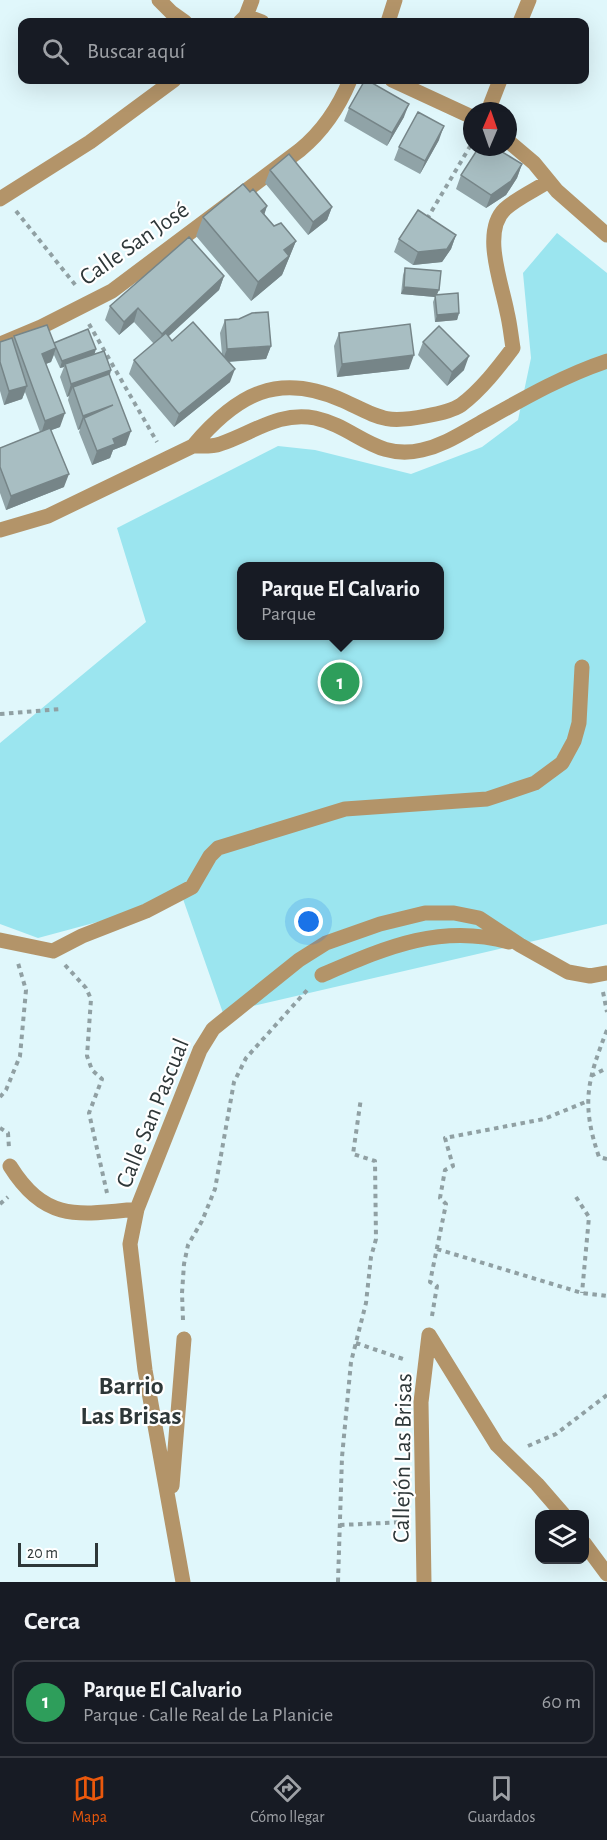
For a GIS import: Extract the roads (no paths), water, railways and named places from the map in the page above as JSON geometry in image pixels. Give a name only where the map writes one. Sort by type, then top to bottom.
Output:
[{"type":"street","points":[[159,0],[179,18]]},
{"type":"street","points":[[243,18],[252,0]]},
{"type":"street","points":[[389,18],[395,0]]},
{"type":"street","points":[[521,18],[528,0]]},
{"type":"street","points":[[2,198],[90,142],[169,84]]},
{"type":"street","name":"Calle San José","points":[[0,344],[41,327],[112,291],[315,138],[342,99],[348,84]]},
{"type":"street","points":[[401,84],[463,113]]},
{"type":"street","points":[[491,102],[498,84]]},
{"type":"street","points":[[517,149],[534,163],[557,191],[607,235]]},
{"type":"street","points":[[193,446],[210,425],[237,405],[263,391],[285,386],[322,392],[383,420],[408,420],[434,415],[459,406],[494,373],[513,348],[508,313],[496,265],[494,238],[498,218],[506,208],[549,181]]},
{"type":"street","points":[[0,530],[48,516],[193,446],[218,445],[274,420],[294,417],[316,418],[341,428],[384,451],[403,453],[421,450],[447,442],[576,371],[607,361]]},
{"type":"street","points":[[6,941],[53,951],[82,936],[146,911],[192,887],[210,856],[218,848],[345,809],[487,799],[535,783],[562,763],[574,741],[579,723],[582,667]]},
{"type":"street","name":"Calle San Pascual","points":[[183,1582],[145,1370],[130,1244],[137,1209],[200,1050],[213,1029],[299,960],[326,943],[380,924],[425,913],[454,913],[479,918],[520,945],[568,972],[590,976],[607,973]]},
{"type":"street","points":[[322,975],[368,955],[412,940],[445,934],[490,937],[520,945]]},
{"type":"street","points":[[10,1166],[21,1184],[42,1202],[56,1210],[77,1214],[137,1209]]},
{"type":"street","name":"Callejón Las Brisas","points":[[424,1582],[421,1522],[421,1402],[429,1335],[497,1445],[537,1484],[559,1510]]},
{"type":"street","points":[[170,1501],[184,1339]]},
{"type":"street","points":[[589,1549],[607,1574]]},
{"type":"place","name":"Parque El Calvario","points":[[340,682]]},
{"type":"district","name":"Barrio Las Brisas","points":[[131,1400]]}]
